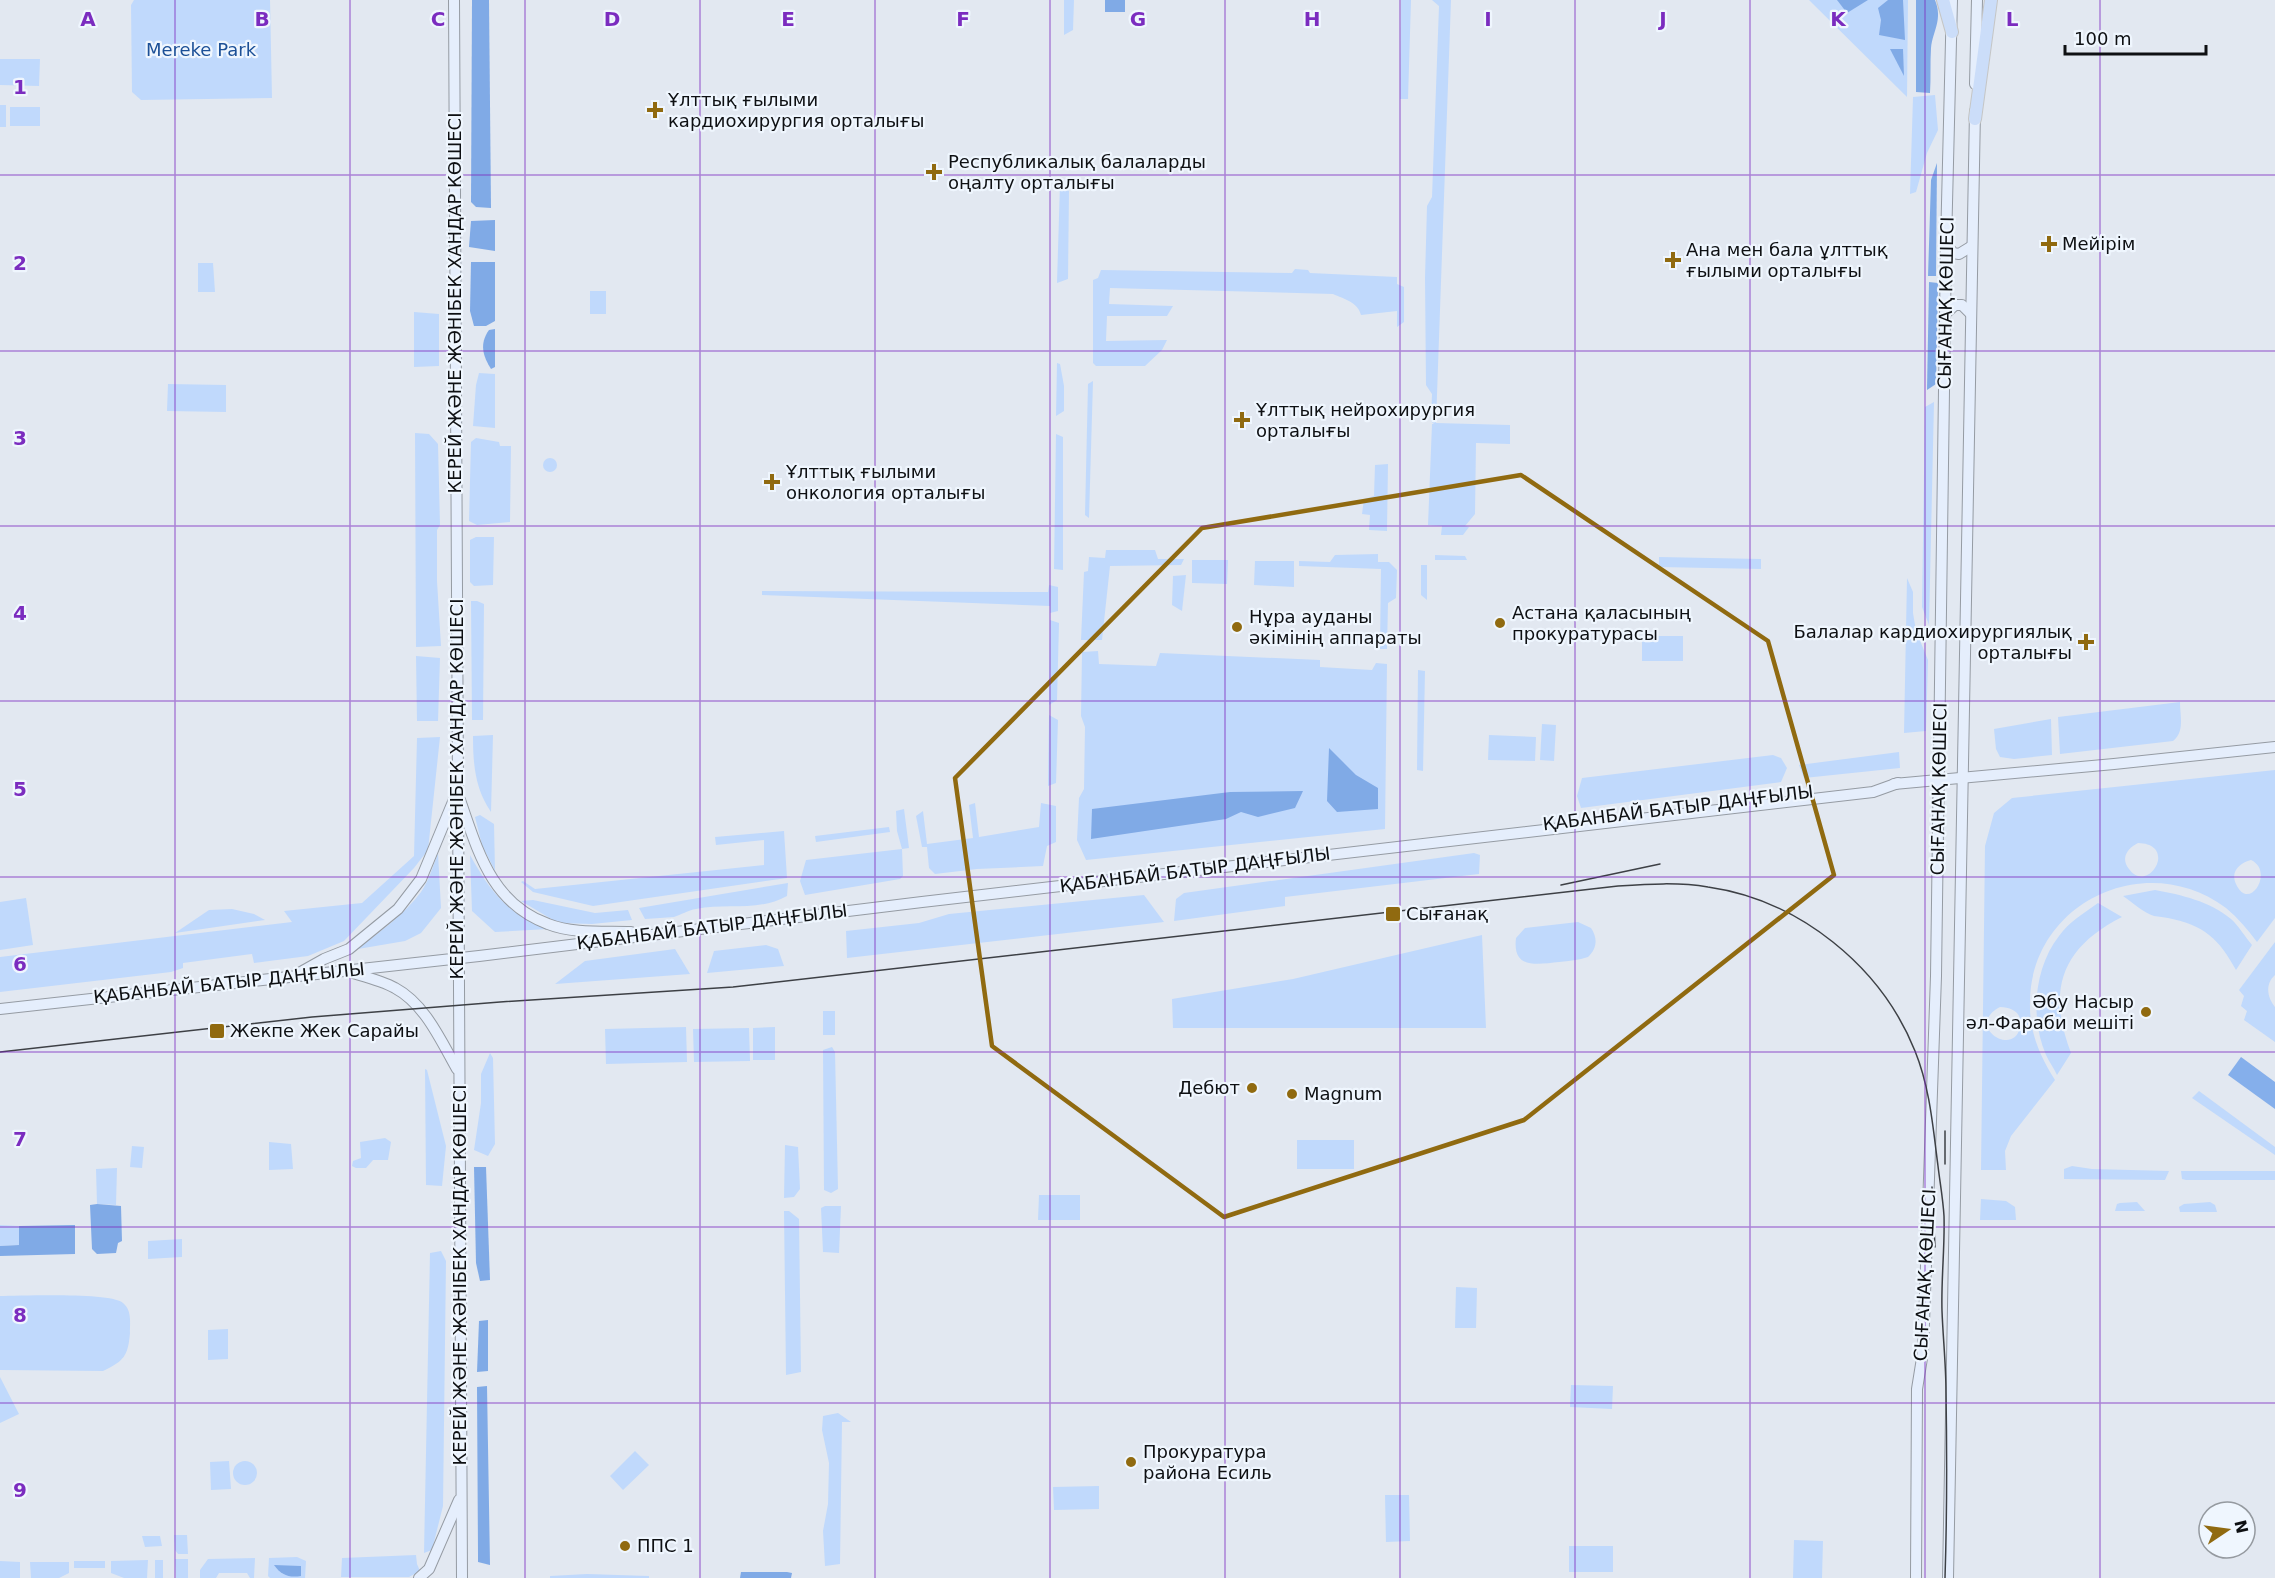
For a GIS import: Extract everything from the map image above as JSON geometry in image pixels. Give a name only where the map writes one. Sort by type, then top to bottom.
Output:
[{"type":"main road","name":"КЕРЕЙ ЖӘНЕ ЖӘНІБЕК ХАНДАР КӨШЕСІ","points":[[454,0],[462,1578]]},
{"type":"main road","points":[[1942,0],[1952,32]]},
{"type":"main road","name":"СЫҒАНАҚ КӨШЕСІ","points":[[1916,1578],[1917,1389],[1923,1352],[1930,1185],[1952,0]]},
{"type":"main road","name":"СЫҒАНАҚ КӨШЕСІ","points":[[1948,1578],[1977,0]]},
{"type":"main road","points":[[1975,119],[1991,0]]},
{"type":"main road","points":[[1946,244],[1953,253],[1959,254],[1971,246]]},
{"type":"main road","points":[[1946,313],[1956,305],[1962,305],[1971,314]]},
{"type":"main road","name":"ҚАБАНБАЙ БАТЫР ДАҢҒЫЛЫ","points":[[0,1009],[662,934],[1424,843],[1432,838],[1571,820],[1898,783],[2275,747]]},
{"type":"main road","points":[[457,791],[482,864],[507,898],[529,915],[549,924],[570,929],[662,934]]},
{"type":"main road","points":[[294,976],[324,959],[349,949],[398,909],[421,879],[457,791]]},
{"type":"main road","points":[[343,970],[394,987],[414,1000],[458,1072]]},
{"type":"main road","points":[[419,1578],[429,1569],[461,1494]]},
{"type":"highlighted area","points":[[1521,475],[1768,641],[1834,875],[1524,1120],[1224,1217],[992,1046],[955,778],[1202,528]]},
{"type":"green space","name":"Mereke Park","points":[[134,0],[270,0],[272,98],[141,100],[132,92],[131,5]]},
{"type":"green space","points":[[1064,0],[1074,0],[1073,30],[1064,35]]},
{"type":"green space","points":[[1401,0],[1411,0],[1408,99],[1400,99]]},
{"type":"green space","points":[[1432,0],[1451,0],[1436,423],[1510,425],[1510,444],[1476,443],[1475,514],[1465,526],[1469,527],[1463,535],[1441,535],[1442,526],[1428,525],[1432,424],[1434,424],[1431,421],[1432,394],[1426,385],[1425,278],[1427,206],[1432,197],[1439,6]]},
{"type":"green space","points":[[1809,0],[1908,0],[1907,97]]},
{"type":"green space","points":[[0,59],[40,59],[39,86],[0,85]]},
{"type":"green space","points":[[1935,95],[1938,130],[1927,153],[1916,192],[1910,194],[1913,97]]},
{"type":"green space","points":[[0,105],[6,105],[6,127],[0,127]]},
{"type":"green space","points":[[10,107],[40,107],[40,126],[10,126]]},
{"type":"green space","points":[[1060,184],[1069,191],[1068,279],[1057,283]]},
{"type":"green space","points":[[198,263],[213,263],[215,292],[198,292]]},
{"type":"green space","points":[[1295,269],[1308,270],[1310,273],[1397,277],[1397,284],[1404,287],[1404,322],[1397,327],[1397,311],[1361,315],[1354,304],[1333,294],[1110,288],[1109,304],[1173,306],[1167,316],[1107,316],[1106,341],[1167,340],[1162,350],[1145,366],[1096,366],[1093,363],[1093,280],[1098,278],[1101,270],[1292,273]]},
{"type":"green space","points":[[590,291],[606,291],[606,314],[590,314]]},
{"type":"green space","points":[[414,312],[439,314],[439,366],[414,367]]},
{"type":"green space","points":[[1057,363],[1060,364],[1064,386],[1064,411],[1056,416]]},
{"type":"green space","points":[[479,373],[495,374],[495,428],[473,426]]},
{"type":"green space","points":[[1093,381],[1089,518],[1085,515],[1088,384]]},
{"type":"green space","points":[[168,384],[226,385],[226,412],[167,411]]},
{"type":"green space","points":[[1934,402],[1929,625],[1922,607],[1925,407]]},
{"type":"green space","points":[[415,433],[429,434],[438,444],[440,525],[437,530],[437,581],[441,646],[416,647]]},
{"type":"green space","points":[[1056,434],[1063,437],[1063,570],[1054,569]]},
{"type":"green space","points":[[476,438],[499,442],[500,446],[511,446],[510,522],[477,525],[469,521],[471,442]]},
{"type":"green space","points":[[547,458],[553,458],[557,465],[553,472],[547,472],[543,468],[543,462]]},
{"type":"green space","points":[[1388,464],[1387,531],[1369,530],[1370,515],[1362,514],[1364,499],[1374,496],[1375,465]]},
{"type":"green space","points":[[476,537],[494,537],[493,585],[474,586],[470,582],[470,540]]},
{"type":"green space","points":[[1106,550],[1155,550],[1158,559],[1184,559],[1181,565],[1110,566],[1102,640],[1081,640],[1084,572],[1088,571],[1089,557],[1105,558]]},
{"type":"green space","points":[[1378,554],[1378,562],[1389,562],[1397,570],[1396,598],[1388,603],[1387,649],[1380,649],[1381,569],[1299,566],[1299,561],[1330,562],[1335,555]]},
{"type":"green space","points":[[1435,555],[1465,556],[1467,560],[1435,560]]},
{"type":"green space","points":[[1659,557],[1761,559],[1761,569],[1659,567]]},
{"type":"green space","points":[[1192,560],[1228,560],[1227,584],[1192,583]]},
{"type":"green space","points":[[1255,561],[1294,561],[1294,587],[1254,585]]},
{"type":"green space","points":[[1421,565],[1427,565],[1427,600],[1421,595]]},
{"type":"green space","points":[[1186,575],[1182,611],[1172,605],[1173,576]]},
{"type":"green space","points":[[1907,578],[1913,592],[1916,631],[1928,660],[1926,731],[1904,733]]},
{"type":"green space","points":[[1049,585],[1058,587],[1058,611],[1050,613],[1050,606],[762,595],[762,591],[1048,592]]},
{"type":"green space","points":[[471,601],[484,604],[483,720],[472,720]]},
{"type":"green space","points":[[1050,620],[1059,623],[1057,700],[1049,705]]},
{"type":"green space","points":[[1642,636],[1683,636],[1683,661],[1642,661]]},
{"type":"green space","points":[[1098,651],[1099,664],[1156,666],[1160,653],[1320,660],[1320,667],[1372,670],[1376,663],[1387,664],[1385,829],[1086,860],[1077,840],[1079,798],[1084,789],[1085,727],[1081,716],[1082,652]]},
{"type":"green space","points":[[416,656],[440,658],[438,721],[417,721]]},
{"type":"green space","points":[[1418,670],[1425,671],[1423,771],[1417,770]]},
{"type":"green space","points":[[2180,702],[2180,728],[2173,741],[2060,754],[2058,717]]},
{"type":"green space","points":[[1049,715],[1058,720],[1056,783],[1048,786]]},
{"type":"green space","points":[[2051,719],[2052,755],[2014,759],[2000,757],[1996,749],[1994,729]]},
{"type":"green space","points":[[1542,724],[1556,725],[1554,761],[1540,760]]},
{"type":"green space","points":[[493,735],[491,812],[478,785],[473,736]]},
{"type":"green space","points":[[1489,735],[1536,737],[1535,761],[1488,760]]},
{"type":"green space","points":[[440,737],[428,850],[414,868],[344,941],[308,956],[254,963],[252,954],[183,963],[183,968],[171,972],[0,992],[0,957],[292,922],[284,911],[362,903],[414,856],[417,738]]},
{"type":"green space","points":[[1899,752],[1900,768],[1804,778],[1799,765]]},
{"type":"green space","points":[[1773,755],[1781,758],[1787,768],[1781,782],[1581,808],[1577,796],[1582,778]]},
{"type":"green space","points":[[2275,770],[2275,918],[2257,942],[2226,908],[2194,891],[2161,883],[2128,885],[2096,896],[2069,914],[2048,939],[2034,971],[2030,1007],[2030,1017],[2037,1045],[2055,1080],[2011,1136],[2005,1151],[2006,1170],[1981,1170],[1985,846],[1994,813],[2012,798]],"holes":[[[2138,843],[2150,845],[2157,851],[2156,866],[2144,876],[2137,875],[2129,869],[2125,861],[2128,851]],[[2251,860],[2258,865],[2261,872],[2257,887],[2253,892],[2247,894],[2241,892],[2234,879],[2237,868]],[[2000,1007],[2016,1012],[2020,1018],[2020,1027],[2016,1036],[2009,1040],[1994,1036],[1987,1023],[1990,1015]]]},
{"type":"green space","points":[[975,803],[979,837],[1039,827],[1041,803],[1056,806],[1056,842],[1047,846],[1043,866],[977,869],[935,874],[929,868],[927,847],[922,847],[916,816],[923,811],[927,844],[973,838],[969,805]]},
{"type":"green space","points":[[904,809],[909,848],[902,849],[897,831],[896,811]]},
{"type":"green space","points":[[480,815],[494,824],[495,871],[482,845],[475,817]]},
{"type":"green space","points":[[889,827],[890,832],[816,842],[815,836]]},
{"type":"green space","points":[[784,831],[787,878],[593,906],[533,892],[521,882],[535,889],[764,865],[764,840],[716,845],[715,837]]},
{"type":"green space","points":[[902,849],[903,876],[900,879],[805,895],[800,881],[806,860]]},
{"type":"green space","points":[[438,853],[441,908],[421,933],[405,941],[358,949],[415,900],[426,883]]},
{"type":"green space","points":[[1474,853],[1480,855],[1479,874],[1285,897],[1285,906],[1174,921],[1176,899],[1184,893]]},
{"type":"green space","points":[[470,855],[493,891],[502,900],[521,916],[548,929],[495,932],[472,911]]},
{"type":"green space","points":[[788,883],[787,896],[754,906],[708,907],[674,917],[645,919],[639,908]]},
{"type":"green space","points":[[2155,890],[2204,903],[2234,922],[2252,945],[2236,970],[2217,942],[2201,929],[2181,921],[2150,915],[2123,896]]},
{"type":"green space","points":[[1144,895],[1164,922],[847,958],[846,931],[919,923],[949,914]]},
{"type":"green space","points":[[26,898],[33,945],[0,950],[0,902]]},
{"type":"green space","points":[[533,900],[595,913],[628,910],[632,920],[592,924],[558,923],[521,901]]},
{"type":"green space","points":[[2098,903],[2122,917],[2101,929],[2085,942],[2073,957],[2065,973],[2060,1010],[2071,1053],[2057,1075],[2046,1055],[2038,1025],[2036,1010],[2040,978],[2044,963],[2059,936],[2072,922]]},
{"type":"green space","points":[[232,909],[254,914],[265,920],[175,933],[209,910]]},
{"type":"green space","points":[[1578,922],[1591,928],[1595,936],[1595,947],[1588,957],[1535,964],[1528,963],[1518,956],[1516,938],[1525,928]]},
{"type":"green space","points":[[1482,935],[1486,1028],[1173,1028],[1172,999],[1293,979]]},
{"type":"green space","points":[[2275,942],[2275,975],[2268,986],[2268,991],[2275,1007],[2275,1042],[2244,1020],[2247,1011],[2241,1006],[2244,996],[2239,990]]},
{"type":"green space","points":[[766,945],[778,949],[784,966],[707,973],[714,951]]},
{"type":"green space","points":[[675,949],[690,974],[555,984],[585,961]]},
{"type":"green space","points":[[823,1011],[835,1011],[835,1035],[823,1035]]},
{"type":"green space","points":[[686,1027],[687,1062],[606,1064],[605,1029]]},
{"type":"green space","points":[[775,1027],[775,1060],[753,1060],[753,1028]]},
{"type":"green space","points":[[749,1028],[750,1061],[694,1062],[693,1029]]},
{"type":"green space","points":[[832,1047],[835,1052],[838,1189],[831,1193],[824,1190],[823,1050]]},
{"type":"green space","points":[[490,1053],[493,1058],[495,1144],[488,1156],[474,1150],[481,1103],[481,1074]]},
{"type":"green space","points":[[425,1069],[446,1146],[442,1186],[426,1185]]},
{"type":"green space","points":[[2199,1091],[2275,1147],[2275,1155],[2192,1098]]},
{"type":"green space","points":[[385,1138],[391,1142],[388,1160],[373,1160],[366,1168],[352,1166],[353,1161],[361,1158],[360,1142]]},
{"type":"green space","points":[[1297,1140],[1354,1140],[1354,1169],[1297,1169]]},
{"type":"green space","points":[[269,1142],[291,1144],[293,1169],[269,1170]]},
{"type":"green space","points":[[785,1145],[798,1147],[800,1189],[794,1197],[784,1198]]},
{"type":"green space","points":[[132,1146],[144,1147],[142,1168],[130,1167]]},
{"type":"green space","points":[[2072,1166],[2092,1169],[2169,1171],[2165,1180],[2064,1179],[2064,1169]]},
{"type":"green space","points":[[117,1168],[116,1205],[97,1204],[96,1169]]},
{"type":"green space","points":[[2181,1171],[2275,1171],[2275,1180],[2186,1180],[2182,1179]]},
{"type":"green space","points":[[1039,1195],[1080,1195],[1080,1220],[1038,1220]]},
{"type":"green space","points":[[1981,1199],[2006,1201],[2015,1207],[2016,1220],[1980,1220]]},
{"type":"green space","points":[[2137,1202],[2145,1211],[2115,1211],[2117,1204]]},
{"type":"green space","points":[[2210,1202],[2215,1205],[2217,1212],[2180,1212],[2179,1207],[2184,1204]]},
{"type":"green space","points":[[841,1206],[839,1253],[823,1252],[821,1208]]},
{"type":"green space","points":[[784,1211],[789,1211],[799,1219],[801,1372],[786,1375]]},
{"type":"green space","points":[[0,1225],[19,1226],[19,1245],[0,1246]]},
{"type":"green space","points":[[182,1239],[182,1257],[148,1259],[148,1241]]},
{"type":"green space","points":[[441,1251],[446,1261],[443,1506],[432,1550],[424,1553],[430,1253]]},
{"type":"green space","points":[[1456,1287],[1477,1288],[1476,1328],[1455,1328]]},
{"type":"green space","points":[[0,1296],[102,1297],[123,1303],[128,1309],[130,1321],[129,1341],[124,1357],[103,1371],[0,1370]]},
{"type":"green space","points":[[228,1329],[228,1359],[208,1360],[208,1330]]},
{"type":"green space","points":[[0,1377],[19,1414],[0,1423]]},
{"type":"green space","points":[[1571,1385],[1613,1386],[1612,1409],[1570,1407]]},
{"type":"green space","points":[[838,1413],[851,1422],[842,1422],[840,1564],[825,1566],[823,1531],[828,1504],[829,1463],[822,1430],[823,1416]]},
{"type":"green space","points":[[635,1451],[649,1465],[623,1490],[610,1476]]},
{"type":"green space","points":[[229,1461],[231,1489],[211,1490],[210,1462]]},
{"type":"green space","points":[[245,1461],[253,1465],[257,1473],[253,1481],[245,1485],[237,1481],[233,1473],[237,1465]]},
{"type":"green space","points":[[1099,1486],[1099,1509],[1054,1510],[1053,1487]]},
{"type":"green space","points":[[1385,1495],[1409,1495],[1410,1541],[1386,1542]]},
{"type":"green space","points":[[174,1535],[187,1535],[188,1554],[178,1554],[175,1550]]},
{"type":"green space","points":[[142,1536],[160,1536],[162,1546],[145,1547]]},
{"type":"green space","points":[[1794,1540],[1823,1541],[1822,1578],[1793,1578]]},
{"type":"green space","points":[[1569,1546],[1613,1546],[1613,1572],[1569,1572]]},
{"type":"green space","points":[[416,1555],[420,1571],[409,1577],[341,1577],[342,1558]]},
{"type":"green space","points":[[297,1557],[306,1561],[305,1578],[270,1578],[268,1576],[269,1558]]},
{"type":"green space","points":[[255,1558],[254,1578],[250,1578],[247,1573],[219,1573],[216,1578],[200,1578],[200,1570],[208,1559]]},
{"type":"green space","points":[[175,1559],[188,1559],[188,1578],[176,1578]]},
{"type":"green space","points":[[148,1560],[147,1578],[124,1578],[111,1573],[111,1561]]},
{"type":"green space","points":[[155,1560],[163,1560],[163,1578],[155,1578]]},
{"type":"green space","points":[[0,1561],[20,1562],[20,1578],[0,1578]]},
{"type":"green space","points":[[74,1561],[105,1561],[105,1568],[74,1568]]},
{"type":"green space","points":[[30,1562],[69,1562],[69,1573],[59,1578],[31,1578]]},
{"type":"green space","points":[[587,1574],[649,1576],[649,1578],[550,1578],[550,1576]]},
{"type":"shaded area","points":[[472,0],[489,0],[491,208],[476,207],[471,202]]},
{"type":"shaded area","points":[[1105,0],[1125,0],[1125,12],[1105,12]]},
{"type":"shaded area","points":[[1837,0],[1868,0],[1847,13]]},
{"type":"shaded area","points":[[1888,0],[1903,0],[1905,40],[1879,35],[1881,20],[1878,8]]},
{"type":"shaded area","points":[[1916,0],[1935,0],[1938,13],[1931,48],[1930,93],[1916,92]]},
{"type":"shaded area","points":[[1890,49],[1903,49],[1904,76]]},
{"type":"shaded area","points":[[1937,163],[1936,276],[1928,276],[1931,180]]},
{"type":"shaded area","points":[[495,220],[495,251],[469,247],[471,221]]},
{"type":"shaded area","points":[[471,262],[495,262],[495,321],[486,326],[474,326],[470,311]]},
{"type":"shaded area","points":[[1929,282],[1938,283],[1936,384],[1927,390]]},
{"type":"shaded area","points":[[495,329],[495,367],[491,369],[484,355],[483,345],[489,330]]},
{"type":"shaded area","points":[[1329,748],[1356,775],[1378,788],[1378,809],[1337,812],[1327,801]]},
{"type":"shaded area","points":[[1303,791],[1295,808],[1258,817],[1241,812],[1226,819],[1091,839],[1092,809],[1230,792]]},
{"type":"shaded area","points":[[2241,1057],[2275,1082],[2275,1109],[2228,1075]]},
{"type":"shaded area","points":[[474,1167],[486,1167],[490,1280],[480,1281],[476,1263]]},
{"type":"shaded area","points":[[90,1205],[121,1206],[122,1241],[118,1243],[116,1253],[97,1254],[92,1249]]},
{"type":"shaded area","points":[[75,1225],[75,1254],[0,1256],[0,1246],[19,1245],[19,1226]]},
{"type":"shaded area","points":[[488,1320],[488,1371],[477,1372],[479,1321]]},
{"type":"shaded area","points":[[487,1386],[490,1565],[478,1562],[477,1387]]},
{"type":"shaded area","points":[[274,1565],[301,1566],[301,1576],[286,1575]]},
{"type":"shaded area","points":[[741,1572],[792,1573],[791,1578],[740,1578]]},
{"type":"tram line","points":[[1561,885],[1660,864]]},
{"type":"tram line","points":[[0,1052],[312,1017],[733,987],[1618,886],[1686,884],[1742,894],[1774,906],[1805,922],[1859,965],[1881,991],[1900,1020],[1920,1065],[1930,1108],[1944,1216],[1942,1321],[1946,1372],[1945,1578]]},
{"type":"tram line","points":[[1945,1131],[1945,1164]]},
{"type":"tram line","points":[[1932,1187],[1935,1247]]},
{"type":"place","name":"Ұлттық ғылыми кардиохирургия орталығы","points":[[655,110]]},
{"type":"place","name":"Республикалық балаларды оңалту орталығы","points":[[934,172]]},
{"type":"place","name":"Мейірім","points":[[2049,244]]},
{"type":"place","name":"Ана мен бала ұлттық ғылыми орталығы","points":[[1673,260]]},
{"type":"place","name":"Ұлттық нейрохирургия орталығы","points":[[1242,420]]},
{"type":"place","name":"Ұлттық ғылыми онкология орталығы","points":[[772,482]]},
{"type":"place","name":"Астана қаласының прокуратурасы","points":[[1500,623]]},
{"type":"place","name":"Нұра ауданы әкімінің аппараты","points":[[1237,627]]},
{"type":"place","name":"Балалар кардиохирургиялық орталығы","points":[[2086,642]]},
{"type":"place","name":"Сығанақ","points":[[1393,914]]},
{"type":"place","name":"Әбу Насыр әл-Фараби мешіті","points":[[2146,1012]]},
{"type":"place","name":"Жекпе Жек Сарайы","points":[[217,1031]]},
{"type":"place","name":"Дебют","points":[[1252,1088]]},
{"type":"place","name":"Magnum","points":[[1292,1094]]},
{"type":"place","name":"Прокуратура района Есиль","points":[[1131,1462]]},
{"type":"place","name":"ППС 1","points":[[625,1546]]}]
